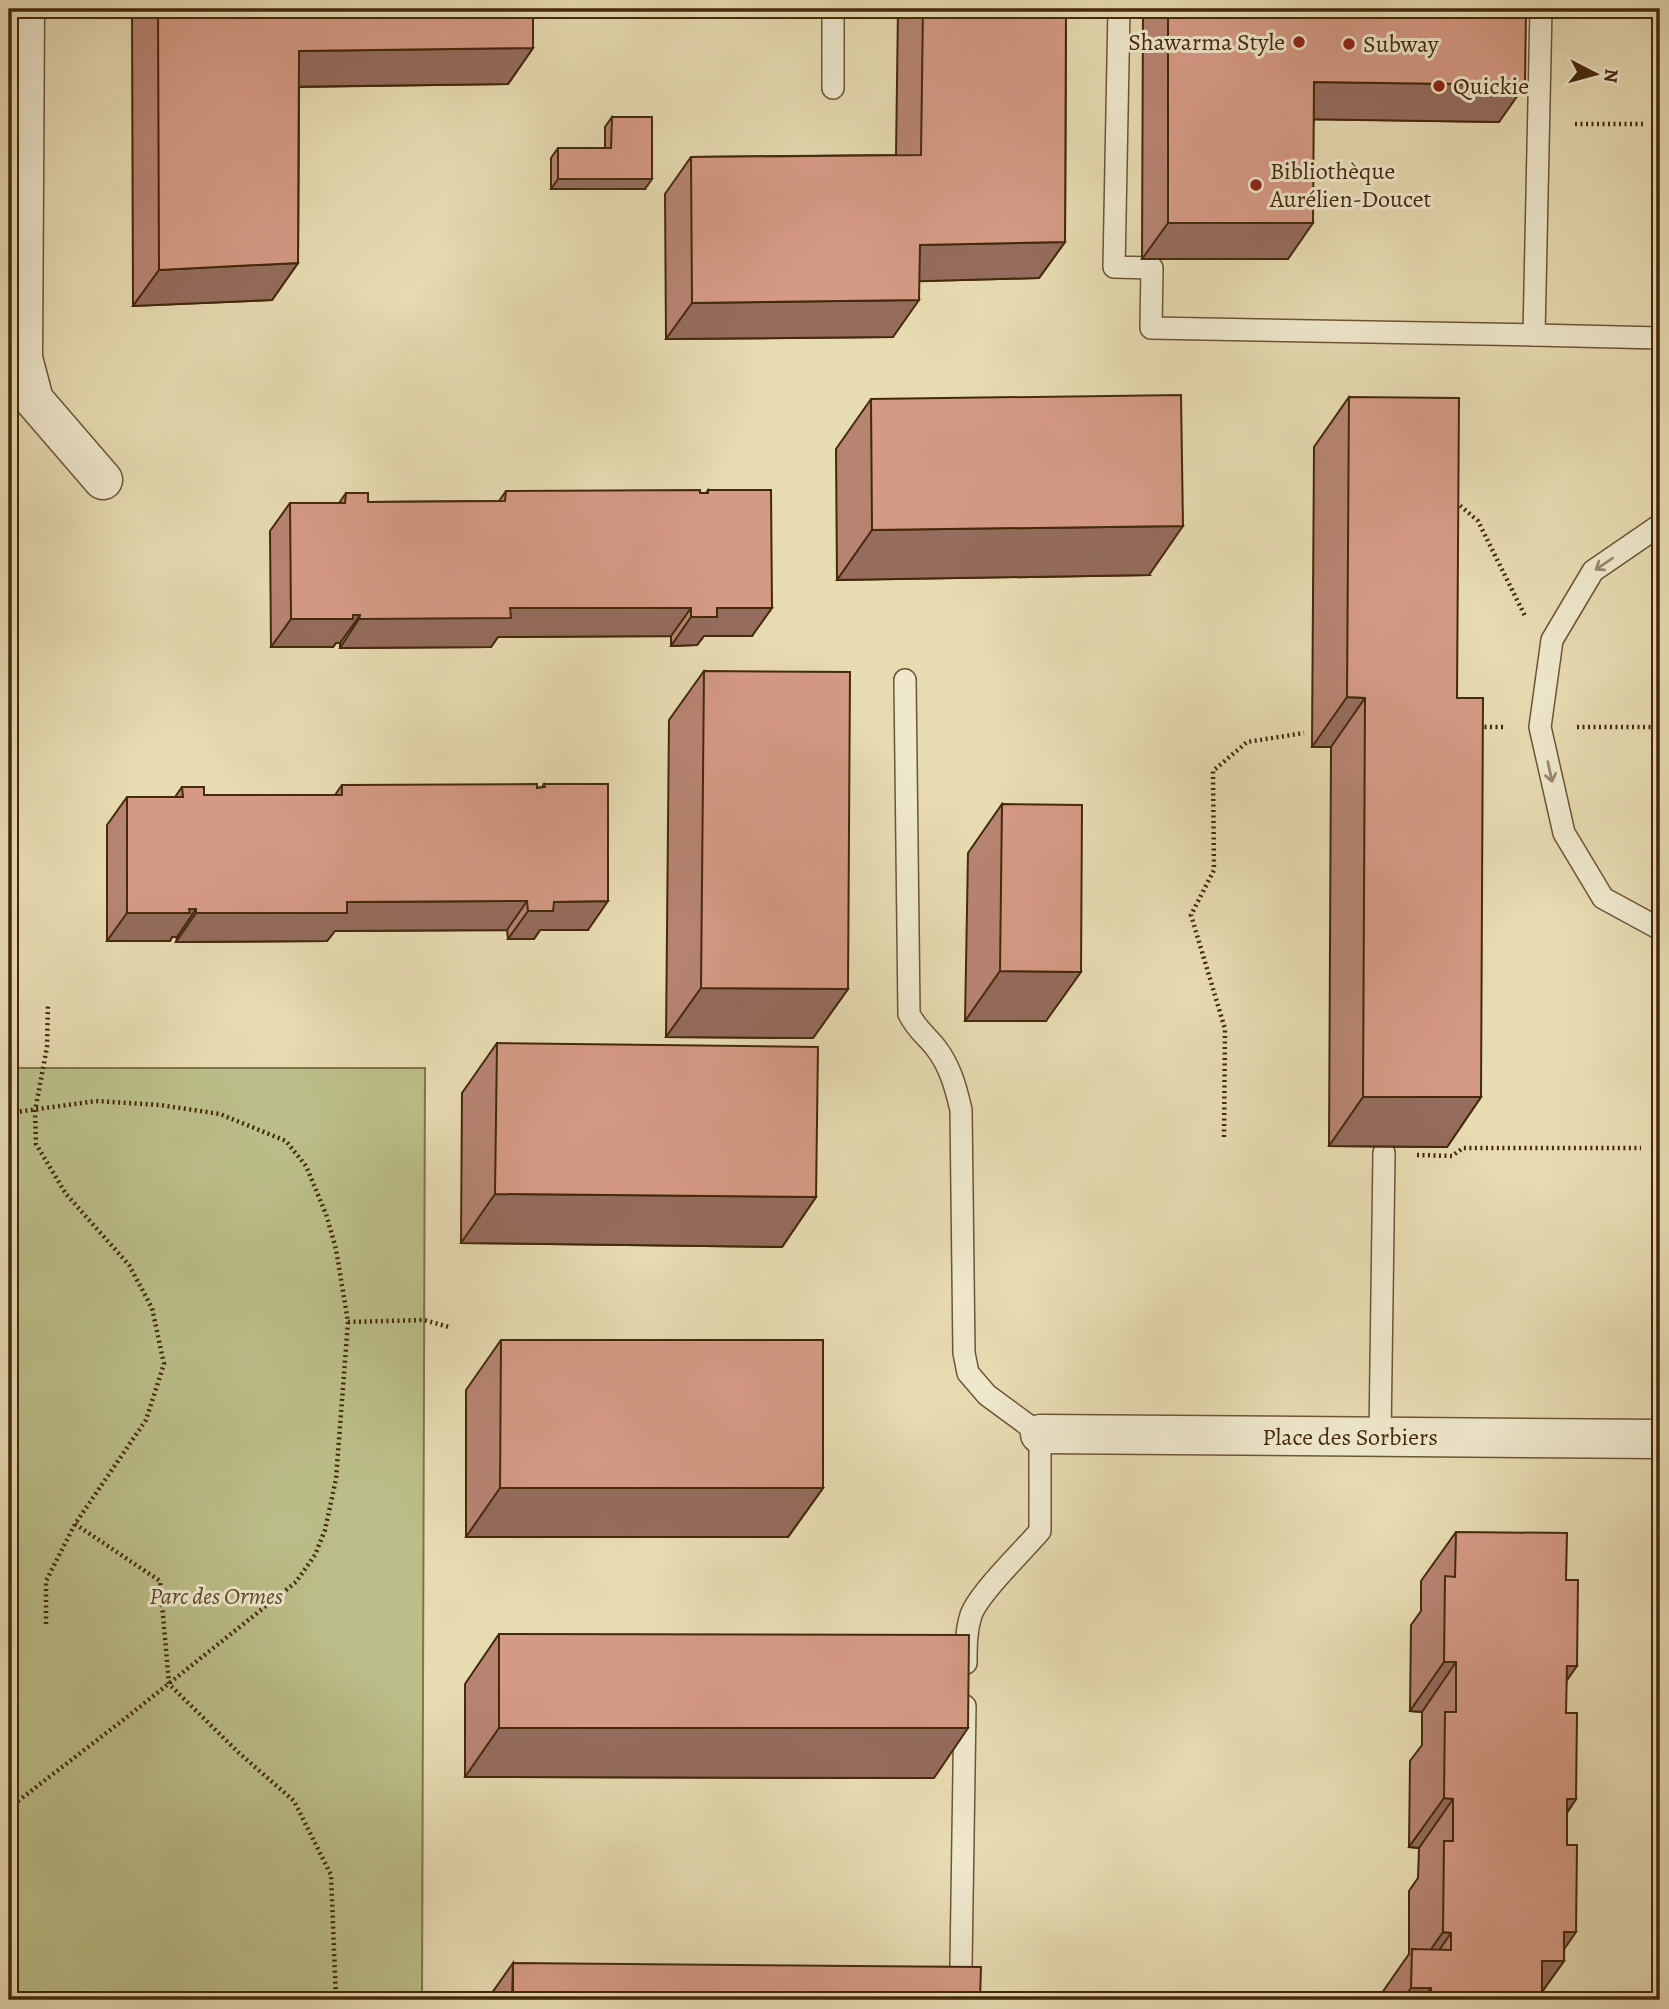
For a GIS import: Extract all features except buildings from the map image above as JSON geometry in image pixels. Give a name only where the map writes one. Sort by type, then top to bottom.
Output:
[{"type":"street","points":[[25,9],[23,358],[34,400],[103,480]]},
{"type":"street","name":"Place des Sorbiers","points":[[1040,1434],[1660,1438]]},
{"type":"lane","points":[[833,9],[833,88]]},
{"type":"lane","points":[[1119,9],[1114,267],[1152,268],[1151,328],[1660,338]]},
{"type":"lane","points":[[1535,335],[1541,9]]},
{"type":"lane","points":[[1660,525],[1593,571],[1552,640],[1541,727],[1564,833],[1603,898],[1660,929]]},
{"type":"lane","points":[[905,680],[909,1014],[917,1030],[936,1049],[949,1071],[961,1110],[964,1353],[968,1373],[987,1395],[1040,1434],[1040,1531],[981,1599],[972,1613],[966,1634],[961,1965]]},
{"type":"lane","points":[[1380,1437],[1384,1153]]},
{"type":"path","points":[[1539,124],[1644,124]]},
{"type":"path","points":[[1449,496],[1478,521],[1549,664]]},
{"type":"path","points":[[1224,1137],[1225,1029],[1191,915],[1214,870],[1213,771],[1247,741],[1304,733]]},
{"type":"path","points":[[46,1624],[47,1581],[75,1524],[146,1420],[164,1364],[152,1308],[129,1265],[66,1194],[36,1144],[35,1111],[47,1047],[48,1004]]},
{"type":"path","points":[[9,1113],[96,1101],[160,1105],[220,1114],[286,1140],[306,1166],[326,1214],[336,1249],[348,1322],[336,1479],[325,1530],[314,1555],[296,1582],[9,1808]]},
{"type":"path","points":[[1384,1153],[1452,1156],[1464,1148],[1641,1148]]},
{"type":"path","points":[[348,1322],[424,1320],[449,1328]]},
{"type":"path","points":[[75,1524],[160,1581],[169,1684],[239,1753],[293,1801],[331,1875],[336,2000]]},
{"type":"green space","name":"Parc des Ormes","points":[[9,1068],[425,1068],[422,2000],[9,2000]]},
{"type":"place","name":"Shawarma Style","points":[[1299,42]]},
{"type":"place","name":"Subway","points":[[1349,44]]},
{"type":"place","name":"Quickie","points":[[1439,86]]},
{"type":"place","name":"Bibliothèque Aurélien-Doucet","points":[[1256,185]]}]
